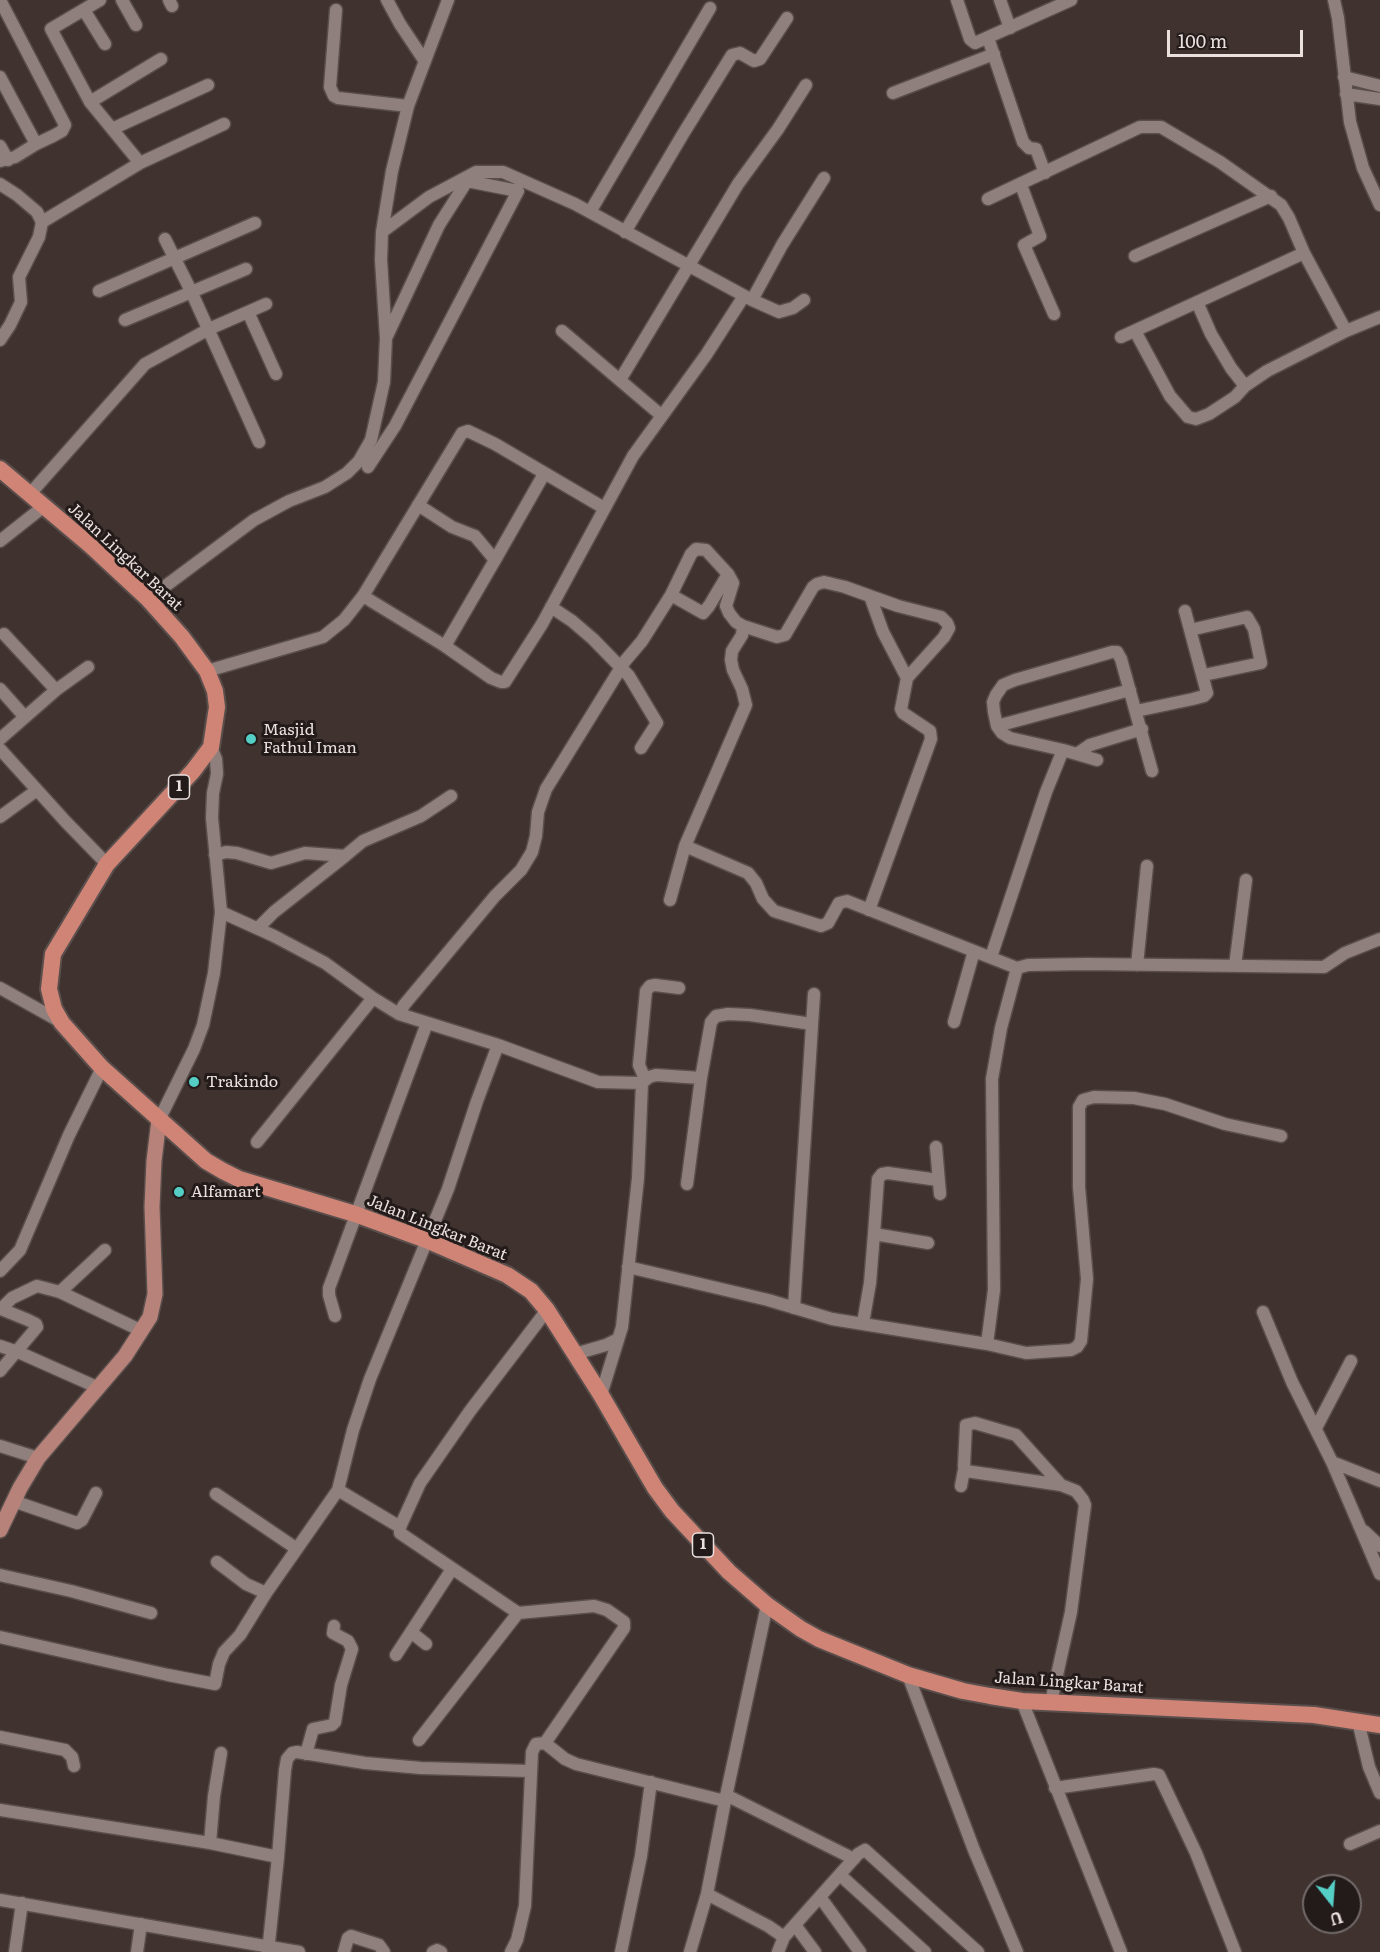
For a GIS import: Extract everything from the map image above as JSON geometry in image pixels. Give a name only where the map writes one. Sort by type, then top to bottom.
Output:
[{"type":"highway","name":"Jalan Lingkar Barat","points":[[0,469],[91,546],[148,600],[182,637],[207,671],[215,691],[217,707],[211,747],[193,771],[107,864],[52,954],[49,989],[54,1009],[62,1023],[102,1068],[159,1120],[206,1161],[239,1179],[426,1240],[507,1275],[531,1291],[547,1310],[601,1395],[663,1500],[729,1572],[767,1605],[819,1639],[908,1675],[963,1691],[1022,1701],[1314,1715],[1380,1725]]},
{"type":"main road","points":[[0,1530],[38,1458],[99,1388],[142,1331],[154,1306],[152,1207],[159,1120]]},
{"type":"street","points":[[0,0],[65,125],[62,131],[4,161],[0,146]]},
{"type":"street","points":[[100,0],[51,29],[90,102],[140,163]]},
{"type":"street","points":[[122,0],[136,25]]},
{"type":"street","points":[[387,0],[424,60]]},
{"type":"street","points":[[148,600],[254,520],[290,501],[325,488],[347,473],[359,461],[371,440],[384,382],[386,338],[381,260],[382,232],[392,171],[408,106],[448,0]]},
{"type":"street","points":[[957,0],[971,41],[975,43],[1071,0]]},
{"type":"street","points":[[1000,0],[1010,28]]},
{"type":"street","points":[[1334,0],[1350,122],[1362,168],[1380,205]]},
{"type":"street","points":[[590,212],[710,8]]},
{"type":"street","points":[[84,10],[105,44]]},
{"type":"street","points":[[336,10],[330,87],[334,96],[408,106]]},
{"type":"street","points":[[625,232],[732,55],[740,53],[754,62],[760,59],[787,18]]},
{"type":"street","points":[[988,38],[1023,142],[1029,148],[1036,149],[1045,172]]},
{"type":"street","points":[[893,93],[994,54]]},
{"type":"street","points":[[90,102],[161,59]]},
{"type":"street","points":[[0,77],[36,144]]},
{"type":"street","points":[[112,129],[208,85]]},
{"type":"street","points":[[620,380],[738,184],[806,85]]},
{"type":"street","points":[[1345,86],[1380,86]]},
{"type":"street","points":[[1345,86],[1380,92]]},
{"type":"street","points":[[1345,86],[1380,99]]},
{"type":"street","points":[[42,222],[140,163],[224,124]]},
{"type":"street","points":[[988,199],[1140,127],[1154,125],[1161,127],[1220,162],[1281,205],[1346,331]]},
{"type":"street","points":[[386,338],[439,225],[466,181],[476,171]]},
{"type":"street","points":[[382,232],[429,197],[476,171],[503,172],[590,212],[748,298],[779,312],[793,308],[804,300]]},
{"type":"street","points":[[363,596],[445,645],[491,678],[505,682],[551,607],[633,456],[748,298],[824,178]]},
{"type":"street","points":[[368,468],[395,426],[518,191],[466,181]]},
{"type":"street","points":[[0,184],[37,212],[42,222],[39,237],[19,277],[21,302],[0,340]]},
{"type":"street","points":[[1021,185],[1040,236],[1024,245],[1054,314]]},
{"type":"street","points":[[1135,256],[1271,196]]},
{"type":"street","points":[[99,291],[255,223]]},
{"type":"street","points":[[165,239],[209,329],[259,442]]},
{"type":"street","points":[[1121,337],[1304,253]]},
{"type":"street","points":[[125,320],[246,269]]},
{"type":"street","points":[[1197,302],[1211,334],[1231,368],[1245,386]]},
{"type":"street","points":[[30,495],[145,364],[209,329],[266,304]]},
{"type":"street","points":[[248,312],[276,374]]},
{"type":"street","points":[[1135,331],[1170,396],[1192,419],[1209,414],[1220,407],[1267,371],[1346,331],[1380,317]]},
{"type":"street","points":[[562,331],[662,416]]},
{"type":"street","points":[[378,413],[395,426]]},
{"type":"street","points":[[207,671],[323,637],[344,620],[363,596],[462,433],[468,431],[495,444],[604,508]]},
{"type":"street","points":[[445,645],[544,474]]},
{"type":"street","points":[[418,505],[452,527],[475,536],[495,560]]},
{"type":"street","points":[[0,541],[44,507]]},
{"type":"street","points":[[399,1014],[404,1005],[495,896],[521,870],[532,852],[538,812],[546,789],[671,595],[691,554],[696,549],[710,553],[733,583],[726,606],[736,622],[777,637],[785,635],[813,587],[824,582],[941,617],[947,623],[949,628],[944,637],[907,678],[901,709],[903,713],[930,731],[931,739],[869,910]]},
{"type":"street","points":[[671,595],[703,612],[728,574]]},
{"type":"street","points":[[870,596],[883,632],[907,678]]},
{"type":"street","points":[[551,607],[594,639],[629,676],[657,723],[641,747]]},
{"type":"street","points":[[1136,711],[1204,696],[1208,693],[1185,611]]},
{"type":"street","points":[[1190,630],[1247,617],[1254,629],[1265,662],[1203,675]]},
{"type":"street","points":[[670,900],[685,846],[747,705],[730,660],[732,651],[742,635],[743,626]]},
{"type":"street","points":[[4,634],[56,690]]},
{"type":"street","points":[[1097,760],[1010,738],[997,726],[993,702],[1003,685],[1030,675],[1117,652],[1142,729],[1152,771]]},
{"type":"street","points":[[0,739],[24,716],[88,667]]},
{"type":"street","points":[[0,689],[24,716]]},
{"type":"street","points":[[997,726],[1130,690]]},
{"type":"street","points":[[1077,754],[1090,745],[1142,729]]},
{"type":"street","points":[[159,1120],[194,1049],[203,1025],[214,973],[221,912],[212,803],[218,774],[216,759],[211,747]]},
{"type":"street","points":[[0,748],[107,864]]},
{"type":"street","points":[[991,957],[1046,792],[1064,750]]},
{"type":"street","points":[[0,817],[37,790]]},
{"type":"street","points":[[258,928],[273,912],[363,841],[421,816],[451,796]]},
{"type":"street","points":[[685,846],[748,873],[756,883],[763,899],[774,911],[821,927],[828,923],[839,903],[847,901],[1017,968],[1028,965],[1137,964],[1324,967],[1345,953],[1380,939]]},
{"type":"street","points":[[215,855],[226,852],[237,853],[271,863],[305,853],[345,856]]},
{"type":"street","points":[[1137,964],[1147,866]]},
{"type":"street","points":[[1235,966],[1246,880]]},
{"type":"street","points":[[221,912],[258,928],[325,963],[399,1014],[598,1082],[644,1081],[656,1075],[701,1078]]},
{"type":"street","points":[[954,1022],[974,951]]},
{"type":"street","points":[[987,1344],[994,1290],[992,1079],[1001,1028],[1017,968]]},
{"type":"street","points":[[601,1395],[622,1327],[638,1178],[644,1081],[639,1065],[646,991],[650,986],[655,985],[679,988]]},
{"type":"street","points":[[0,988],[62,1023]]},
{"type":"street","points":[[794,1308],[814,994]]},
{"type":"street","points":[[257,1142],[373,998]]},
{"type":"street","points":[[687,1184],[711,1022],[716,1016],[728,1014],[812,1024]]},
{"type":"street","points":[[335,1316],[329,1290],[427,1023]]},
{"type":"street","points":[[0,1637],[215,1684],[224,1652],[240,1635],[266,1593],[338,1490],[353,1430],[370,1379],[448,1189],[498,1046]]},
{"type":"street","points":[[0,1271],[20,1250],[69,1135],[102,1068]]},
{"type":"street","points":[[628,1267],[832,1319],[987,1344],[1026,1353],[1071,1350],[1081,1341],[1087,1279],[1079,1187],[1079,1107],[1083,1100],[1134,1098],[1165,1104],[1225,1124],[1281,1136]]},
{"type":"street","points":[[936,1147],[940,1194]]},
{"type":"street","points":[[863,1323],[870,1283],[880,1175],[888,1173],[938,1180]]},
{"type":"street","points":[[874,1234],[928,1243]]},
{"type":"street","points":[[60,1292],[105,1250]]},
{"type":"street","points":[[0,1371],[35,1333],[37,1325],[1,1308],[12,1298],[37,1286],[60,1292],[142,1331]]},
{"type":"street","points":[[545,1743],[624,1624],[607,1610],[594,1606],[518,1613],[399,1532],[420,1483],[470,1411],[547,1310]]},
{"type":"street","points":[[1263,1312],[1293,1382],[1332,1462],[1380,1574]]},
{"type":"street","points":[[575,1354],[613,1343],[618,1339]]},
{"type":"street","points":[[0,1346],[99,1388]]},
{"type":"street","points":[[1316,1428],[1351,1360]]},
{"type":"street","points":[[961,1486],[966,1425],[975,1423],[1016,1435],[1061,1485]]},
{"type":"street","points":[[0,1446],[38,1458]]},
{"type":"street","points":[[1332,1462],[1380,1481]]},
{"type":"street","points":[[964,1470],[1061,1485],[1079,1494],[1085,1505],[1071,1612],[1051,1702]]},
{"type":"street","points":[[338,1490],[400,1527]]},
{"type":"street","points":[[13,1502],[77,1523],[82,1520],[96,1493]]},
{"type":"street","points":[[216,1494],[297,1549]]},
{"type":"street","points":[[1360,1528],[1380,1546]]},
{"type":"street","points":[[217,1562],[246,1584],[266,1593]]},
{"type":"street","points":[[396,1655],[452,1569]]},
{"type":"street","points":[[0,1575],[152,1613]]},
{"type":"street","points":[[690,1952],[707,1894],[767,1605]]},
{"type":"street","points":[[419,1740],[518,1613]]},
{"type":"street","points":[[306,1754],[313,1729],[332,1725],[335,1722],[341,1685],[352,1649],[348,1641],[333,1633],[334,1626]]},
{"type":"street","points":[[411,1632],[426,1644]]},
{"type":"street","points":[[908,1675],[974,1850],[1017,1952]]},
{"type":"street","points":[[1022,1701],[1121,1952]]},
{"type":"street","points":[[1358,1720],[1369,1767],[1380,1793]]},
{"type":"street","points":[[0,1737],[65,1750],[72,1757],[74,1766]]},
{"type":"street","points":[[511,1952],[517,1940],[525,1906],[530,1771],[535,1746],[538,1743],[545,1743],[572,1763],[726,1798],[854,1859]]},
{"type":"street","points":[[210,1843],[221,1754]]},
{"type":"street","points":[[268,1949],[285,1764],[292,1754],[421,1768],[530,1771]]},
{"type":"street","points":[[1055,1788],[1159,1775],[1196,1853],[1235,1952]]},
{"type":"street","points":[[621,1952],[641,1857],[651,1782]]},
{"type":"street","points":[[0,1810],[210,1843],[278,1857]]},
{"type":"street","points":[[1350,1844],[1380,1831]]},
{"type":"street","points":[[778,1952],[784,1937],[854,1859],[861,1852],[867,1851],[978,1952]]},
{"type":"street","points":[[840,1875],[926,1952]]},
{"type":"street","points":[[707,1894],[768,1926],[784,1937]]},
{"type":"street","points":[[820,1897],[860,1952]]},
{"type":"street","points":[[0,1900],[268,1949],[299,1952]]},
{"type":"street","points":[[15,1952],[22,1903]]},
{"type":"street","points":[[137,1952],[141,1924]]},
{"type":"street","points":[[795,1925],[815,1952]]},
{"type":"street","points":[[344,1952],[348,1938],[351,1936],[379,1945],[384,1952]]},
{"type":"street","points":[[433,1952],[441,1952]]},
{"type":"place","name":"Masjid Fathul Iman","points":[[251,739]]},
{"type":"place","name":"Trakindo","points":[[194,1082]]},
{"type":"place","name":"Alfamart","points":[[179,1192]]}]
